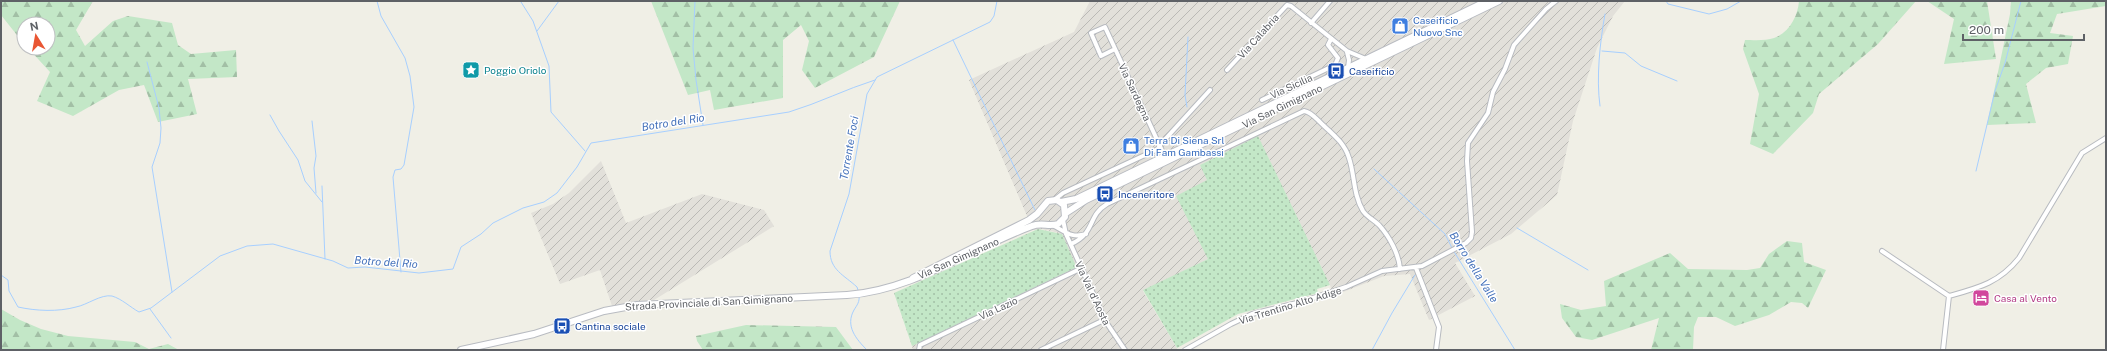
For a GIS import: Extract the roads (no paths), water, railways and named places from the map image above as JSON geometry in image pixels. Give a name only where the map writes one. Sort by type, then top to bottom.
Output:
[{"type":"main road","name":"Via San Gimignano","points":[[1061,202],[1080,197],[1165,157],[1487,1]]},
{"type":"main road","name":"Via San Gimignano","points":[[1066,213],[1082,202],[1499,1]]},
{"type":"main road","name":"Via San Gimignano","points":[[913,278],[1029,220],[1040,210],[1045,202],[1054,200]]},
{"type":"main road","points":[[1054,200],[1061,202],[1066,213],[1063,220]]},
{"type":"main road","points":[[1040,210],[1042,219],[1049,224]]},
{"type":"main road","name":"Via San Gimignano","points":[[913,278],[1029,227],[1058,224],[1063,220]]},
{"type":"main road","name":"Strada Provinciale di San Gimignano","points":[[461,350],[534,334],[604,311],[637,305],[850,295],[892,286],[913,278]]},
{"type":"street","points":[[1311,22],[1330,1]]},
{"type":"street","points":[[1436,350],[1439,327],[1416,268],[1449,253],[1468,241],[1472,235],[1467,161],[1468,143],[1488,113],[1492,92],[1505,69],[1515,44],[1556,1]]},
{"type":"street","name":"Via Calabria","points":[[1227,70],[1286,6],[1290,6],[1346,51],[1367,59]]},
{"type":"street","name":"Via Sardegna","points":[[1115,49],[1101,56],[1091,33],[1105,27],[1165,157]]},
{"type":"street","name":"Via Sicilia","points":[[1262,100],[1335,65],[1338,58],[1328,45],[1331,39]]},
{"type":"street","points":[[1346,51],[1349,60],[1348,68]]},
{"type":"street","points":[[1054,200],[1063,192],[1160,147],[1210,90]]},
{"type":"street","points":[[1070,243],[1079,240],[1086,234],[1096,213],[1107,204],[1298,112],[1305,111],[1312,115],[1336,137],[1346,150],[1351,163],[1355,190],[1359,203],[1365,213],[1379,225],[1398,257],[1400,269]]},
{"type":"street","points":[[1949,296],[1992,282],[2010,269],[2053,203],[2082,153],[2106,138]]},
{"type":"street","name":"Via Val d'Aosta","points":[[1063,220],[1066,234],[1104,320],[1125,350]]},
{"type":"street","points":[[1049,224],[1066,234],[1077,236],[1086,234]]},
{"type":"street","points":[[1070,243],[1077,236]]},
{"type":"street","points":[[1075,253],[1079,240]]},
{"type":"street","points":[[1882,251],[1949,296]]},
{"type":"street","name":"Via Lazio","points":[[920,350],[920,345],[1082,268]]},
{"type":"street","name":"Via Trentino Alto Adige","points":[[1185,350],[1248,316],[1301,302],[1346,287],[1382,271],[1416,268]]},
{"type":"street","points":[[1942,350],[1949,296]]},
{"type":"street","points":[[1041,350],[1104,320]]},
{"type":"waterway","points":[[377,1],[381,16],[405,58],[410,76],[414,107],[404,165],[401,169],[395,170],[393,177],[401,272]]},
{"type":"waterway","points":[[537,31],[559,1]]},
{"type":"waterway","points":[[695,1],[693,48],[703,125]]},
{"type":"waterway","name":"Torrente Foci","points":[[858,290],[857,287],[835,268],[832,263],[830,251],[849,194],[867,94],[877,77],[990,22],[994,16],[997,1]]},
{"type":"waterway","points":[[1666,1],[1668,4],[1709,14],[1727,9],[1741,1]]},
{"type":"waterway","points":[[1976,171],[1995,91],[2005,63],[2021,1]]},
{"type":"waterway","points":[[521,2],[533,21],[549,66],[551,112],[585,151]]},
{"type":"waterway","points":[[1600,106],[1598,84],[1599,60],[1605,14]]},
{"type":"waterway","points":[[1187,107],[1185,95],[1188,37]]},
{"type":"waterway","points":[[953,40],[1035,210]]},
{"type":"waterway","points":[[1602,51],[1625,53],[1641,66],[1677,81]]},
{"type":"waterway","points":[[147,62],[159,108],[161,128],[160,143],[152,167],[172,292]]},
{"type":"waterway","name":"Botro del Rio","points":[[1,275],[8,280],[9,291],[18,307],[40,310],[62,310],[80,306],[99,298],[112,296],[139,312],[151,308],[220,256],[247,246],[273,244],[333,261],[348,268],[365,267],[419,273],[453,269],[461,247],[481,234],[493,223],[523,208],[544,202],[557,193],[577,167],[591,143],[789,112],[875,80]]},
{"type":"waterway","points":[[270,115],[298,160],[305,181],[322,202]]},
{"type":"waterway","points":[[312,121],[316,156],[314,168],[316,193]]},
{"type":"waterway","name":"Borro della Valle","points":[[1374,169],[1445,234],[1452,248]]},
{"type":"waterway","points":[[322,186],[325,259]]},
{"type":"waterway","points":[[1517,228],[1588,270]]},
{"type":"waterway","name":"Borro della Valle","points":[[1453,250],[1515,350]]},
{"type":"waterway","points":[[1372,350],[1415,275]]},
{"type":"waterway","name":"Torrente Foci","points":[[859,295],[859,302],[852,316],[851,327],[856,337],[867,350]]},
{"type":"waterway","points":[[150,309],[171,338]]},
{"type":"place","name":"Caseificio Nuovo Snc","points":[[1400,26]]},
{"type":"place","name":"Poggio Oriolo","points":[[471,70]]},
{"type":"place","name":"Caseificio","points":[[1336,71]]},
{"type":"place","name":"Terra Di Siena Srl Di Fam Gambassi","points":[[1131,146]]},
{"type":"place","name":"Inceneritore","points":[[1105,194]]},
{"type":"place","name":"Casa al Vento","points":[[1981,298]]},
{"type":"place","name":"Cantina sociale","points":[[562,326]]}]
